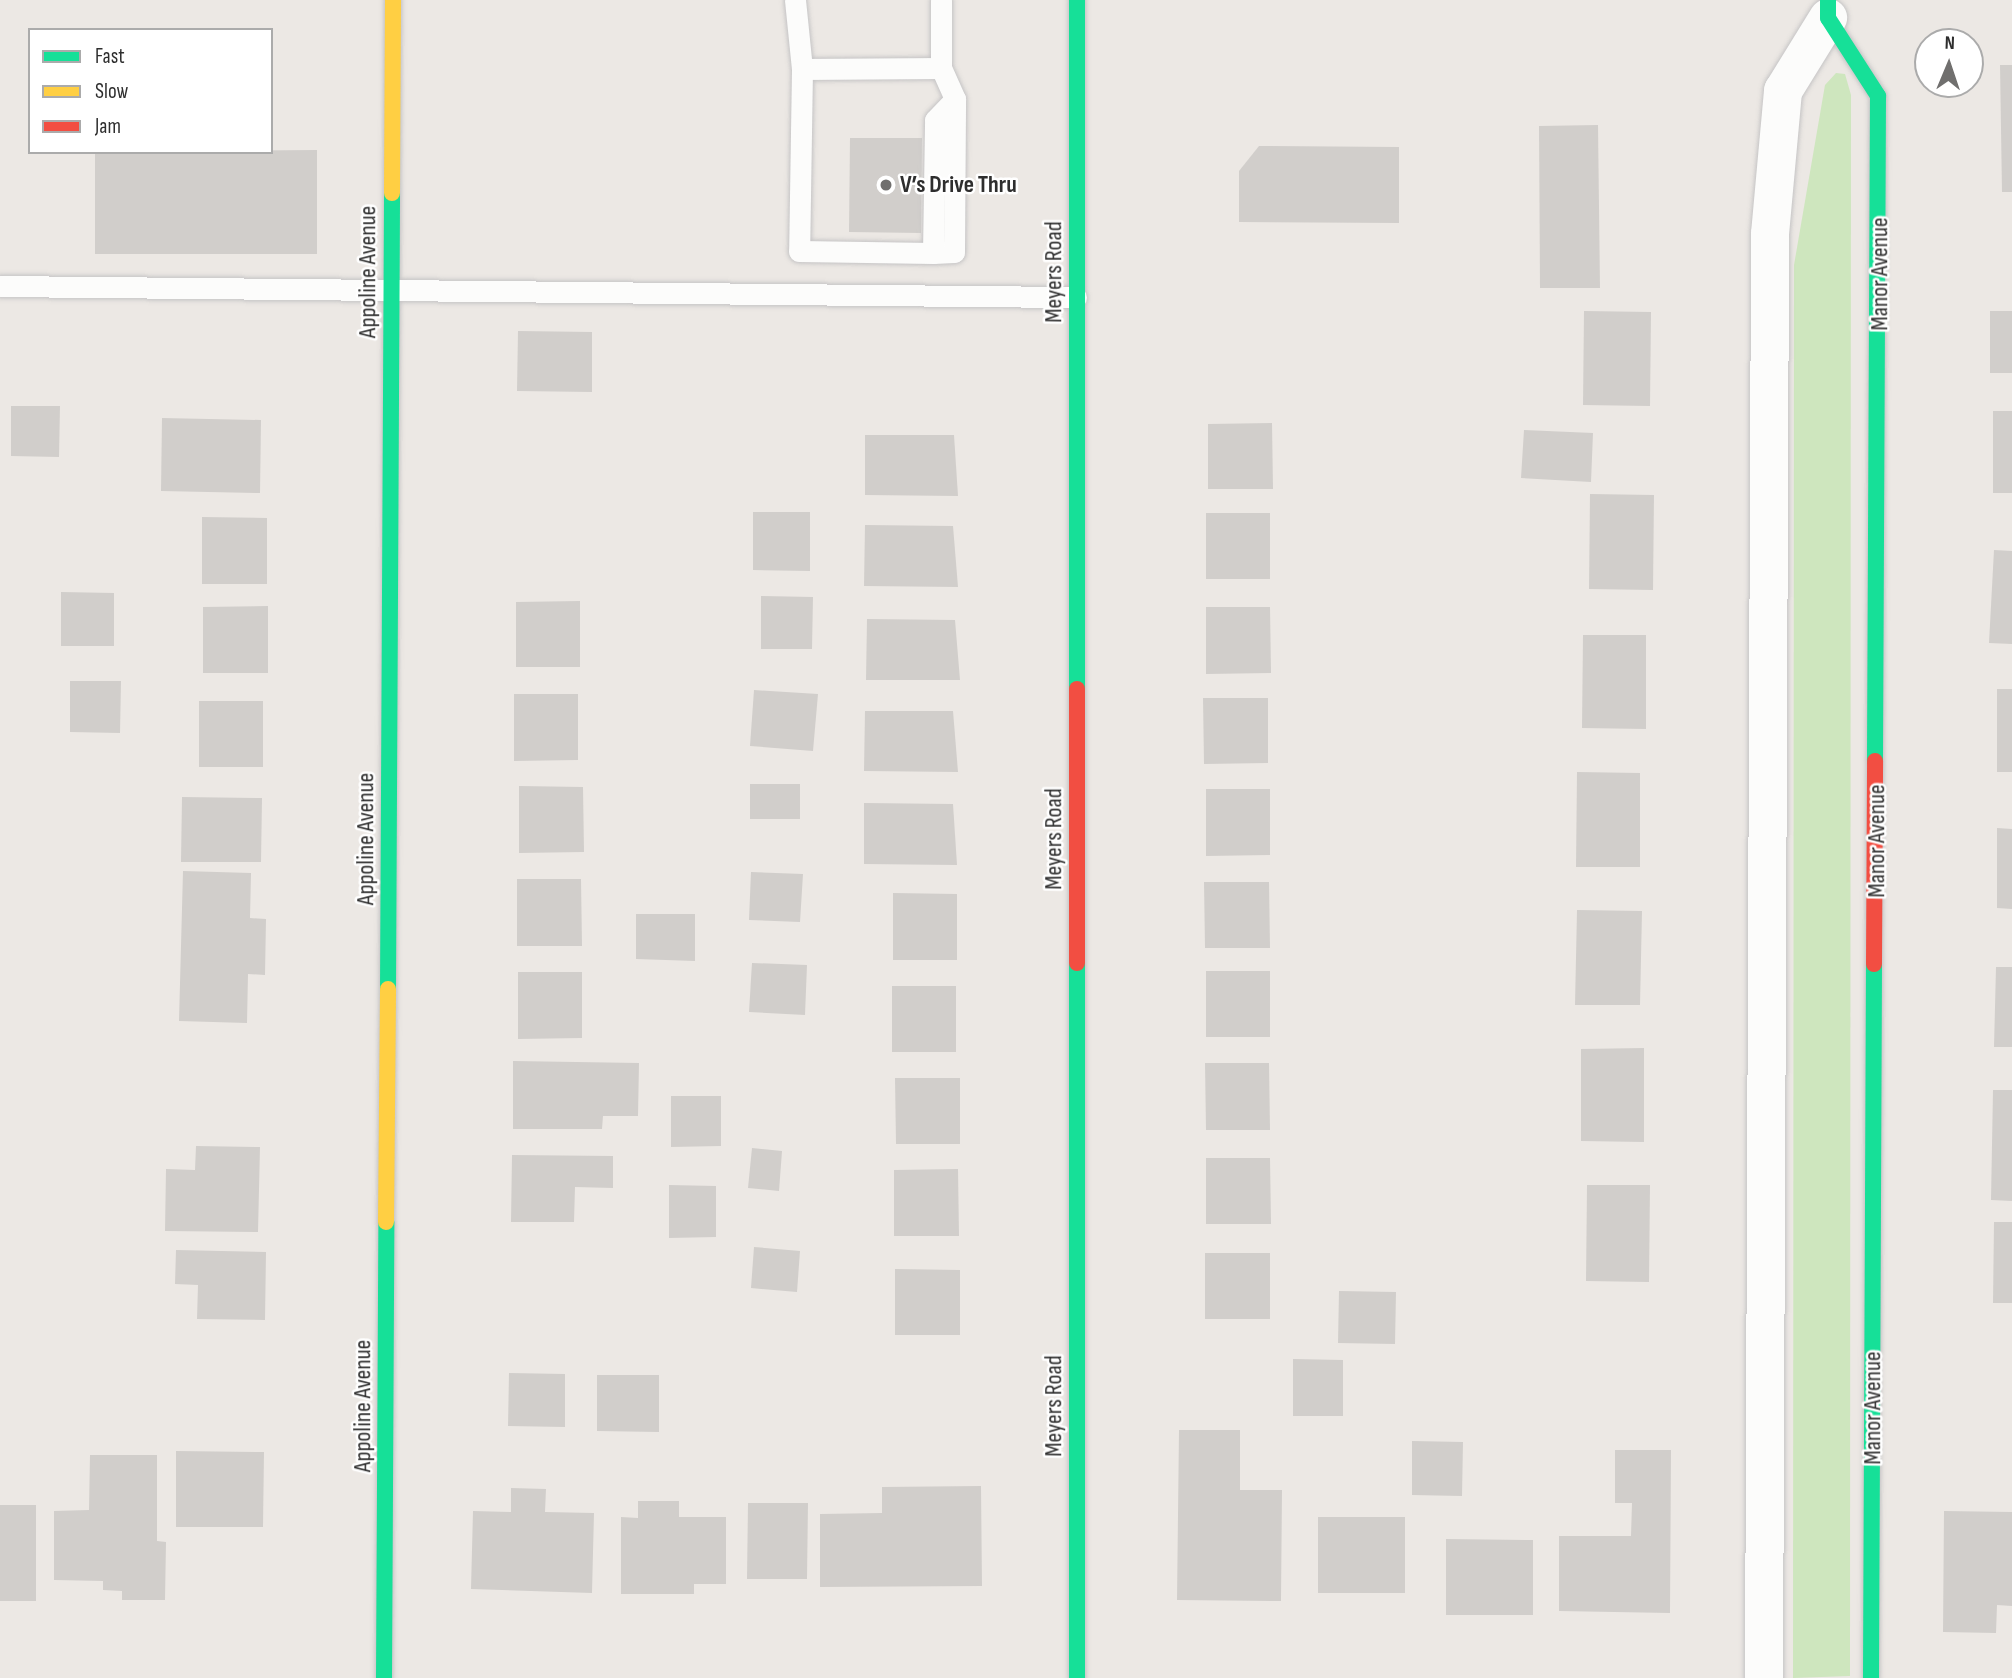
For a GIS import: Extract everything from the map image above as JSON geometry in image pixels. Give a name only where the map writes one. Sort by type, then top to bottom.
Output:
[{"type":"street","name":"Appoline Avenue","points":[[384,1678],[393,0]]},
{"type":"street","name":"Meyers Road","points":[[1077,0],[1077,1678]]},
{"type":"street","name":"Manor Avenue","points":[[1764,1678],[1770,234],[1783,91],[1828,9]]},
{"type":"street","name":"Manor Avenue","points":[[1828,9],[1878,96],[1871,1678]]},
{"type":"lane","points":[[795,0],[802,69],[799,251],[933,253],[954,252],[955,99],[941,68],[941,0]]},
{"type":"lane","points":[[802,69],[941,68]]},
{"type":"lane","points":[[0,286],[1076,297]]},
{"type":"green space","points":[[1836,73],[1845,74],[1851,95],[1850,1676],[1793,1678],[1794,265],[1825,85]]},
{"type":"building","points":[[2000,65],[2012,65],[2012,192],[2002,192]]},
{"type":"building","points":[[1598,125],[1600,288],[1540,288],[1539,126]]},
{"type":"building","name":"V’s Drive Thru","points":[[850,138],[922,138],[921,233],[849,232]]},
{"type":"building","points":[[1259,146],[1399,147],[1399,223],[1239,222],[1239,171]]},
{"type":"building","points":[[273,150],[317,150],[317,254],[95,254],[95,154],[273,154]]},
{"type":"building","points":[[1584,311],[1651,312],[1650,406],[1583,405]]},
{"type":"building","points":[[1990,311],[2012,311],[2012,373],[1990,373]]},
{"type":"building","points":[[518,331],[592,332],[592,392],[517,391]]},
{"type":"building","points":[[11,406],[60,406],[59,457],[11,456]]},
{"type":"building","points":[[1993,411],[2012,411],[2012,493],[1993,493]]},
{"type":"building","points":[[162,418],[261,420],[260,493],[161,491]]},
{"type":"building","points":[[1272,423],[1273,489],[1208,489],[1208,424]]},
{"type":"building","points":[[1524,430],[1593,433],[1591,482],[1521,478]]},
{"type":"building","points":[[865,435],[954,435],[958,496],[865,495]]},
{"type":"building","points":[[1590,494],[1654,495],[1653,590],[1589,589]]},
{"type":"building","points":[[753,512],[810,512],[810,571],[753,570]]},
{"type":"building","points":[[1206,513],[1270,513],[1270,579],[1206,579]]},
{"type":"building","points":[[202,517],[267,518],[267,584],[202,584]]},
{"type":"building","points":[[865,525],[953,526],[958,587],[864,586]]},
{"type":"building","points":[[1994,550],[2012,551],[2012,644],[1989,643]]},
{"type":"building","points":[[61,592],[114,593],[114,646],[61,646]]},
{"type":"building","points":[[761,596],[813,597],[812,649],[761,649]]},
{"type":"building","points":[[580,601],[580,667],[516,667],[516,602]]},
{"type":"building","points":[[268,606],[268,673],[203,673],[203,607]]},
{"type":"building","points":[[1206,607],[1270,607],[1271,673],[1206,674]]},
{"type":"building","points":[[867,619],[955,620],[960,680],[866,680]]},
{"type":"building","points":[[1583,635],[1646,635],[1646,729],[1582,728]]},
{"type":"building","points":[[70,681],[121,681],[120,733],[70,732]]},
{"type":"building","points":[[1997,689],[2012,689],[2012,772],[1997,772]]},
{"type":"building","points":[[754,690],[818,694],[813,751],[750,746]]},
{"type":"building","points":[[514,694],[578,694],[578,760],[514,761]]},
{"type":"building","points":[[1203,698],[1268,698],[1268,763],[1204,764]]},
{"type":"building","points":[[199,701],[263,701],[263,767],[199,767]]},
{"type":"building","points":[[865,711],[953,711],[958,772],[864,771]]},
{"type":"building","points":[[1577,772],[1640,773],[1640,867],[1576,867]]},
{"type":"building","points":[[750,784],[800,784],[800,819],[750,819]]},
{"type":"building","points":[[519,786],[583,787],[584,852],[519,853]]},
{"type":"building","points":[[1206,789],[1270,789],[1270,855],[1206,856]]},
{"type":"building","points":[[182,797],[262,798],[261,862],[181,862]]},
{"type":"building","points":[[864,803],[953,804],[957,865],[864,864]]},
{"type":"building","points":[[1997,828],[2012,829],[2012,909],[1997,908]]},
{"type":"building","points":[[183,871],[251,873],[250,918],[266,919],[265,975],[248,974],[247,1023],[179,1021]]},
{"type":"building","points":[[751,872],[803,874],[800,922],[749,920]]},
{"type":"building","points":[[517,879],[581,879],[582,946],[517,946]]},
{"type":"building","points":[[1204,882],[1269,882],[1270,948],[1205,948]]},
{"type":"building","points":[[893,893],[957,894],[957,960],[893,960]]},
{"type":"building","points":[[1577,910],[1642,911],[1640,1005],[1575,1005]]},
{"type":"building","points":[[636,914],[695,914],[695,961],[636,959]]},
{"type":"building","points":[[752,963],[807,965],[805,1015],[749,1012]]},
{"type":"building","points":[[1996,967],[2012,967],[2012,1047],[1994,1047]]},
{"type":"building","points":[[1206,971],[1270,971],[1270,1037],[1206,1037]]},
{"type":"building","points":[[518,972],[582,972],[582,1038],[518,1039]]},
{"type":"building","points":[[892,986],[956,986],[956,1052],[892,1052]]},
{"type":"building","points":[[1644,1048],[1644,1142],[1581,1141],[1581,1049]]},
{"type":"building","points":[[513,1061],[639,1063],[638,1116],[603,1116],[602,1129],[513,1129]]},
{"type":"building","points":[[1205,1063],[1269,1063],[1270,1130],[1206,1130]]},
{"type":"building","points":[[895,1078],[960,1078],[960,1144],[896,1144]]},
{"type":"building","points":[[1993,1090],[2012,1090],[2012,1201],[1991,1200]]},
{"type":"building","points":[[671,1096],[721,1096],[721,1146],[671,1147]]},
{"type":"building","points":[[196,1146],[260,1147],[258,1232],[165,1231],[166,1169],[195,1170]]},
{"type":"building","points":[[752,1148],[782,1151],[779,1191],[748,1188]]},
{"type":"building","points":[[512,1155],[613,1156],[613,1188],[575,1187],[574,1222],[511,1222]]},
{"type":"building","points":[[1206,1158],[1270,1158],[1271,1224],[1206,1224]]},
{"type":"building","points":[[958,1169],[959,1236],[894,1236],[894,1170]]},
{"type":"building","points":[[669,1185],[716,1186],[716,1237],[669,1238]]},
{"type":"building","points":[[1587,1185],[1650,1185],[1649,1282],[1586,1281]]},
{"type":"building","points":[[1994,1222],[2012,1222],[2012,1303],[1993,1303]]},
{"type":"building","points":[[754,1247],[800,1251],[797,1292],[751,1288]]},
{"type":"building","points":[[176,1250],[266,1252],[265,1320],[197,1319],[198,1285],[175,1284]]},
{"type":"building","points":[[1205,1253],[1270,1253],[1270,1319],[1205,1319]]},
{"type":"building","points":[[895,1269],[960,1270],[960,1335],[895,1335]]},
{"type":"building","points":[[1339,1291],[1396,1292],[1395,1344],[1338,1343]]},
{"type":"building","points":[[1293,1359],[1343,1360],[1343,1416],[1293,1416]]},
{"type":"building","points":[[509,1373],[565,1374],[565,1427],[508,1426]]},
{"type":"building","points":[[597,1375],[659,1375],[659,1432],[597,1431]]},
{"type":"building","points":[[1179,1430],[1240,1430],[1240,1490],[1282,1490],[1281,1601],[1177,1600]]},
{"type":"building","points":[[1412,1441],[1463,1442],[1462,1496],[1412,1495]]},
{"type":"building","points":[[1615,1450],[1671,1450],[1670,1613],[1559,1611],[1559,1536],[1631,1536],[1632,1503],[1615,1503]]},
{"type":"building","points":[[176,1451],[264,1452],[263,1527],[176,1527]]},
{"type":"building","points":[[90,1455],[157,1455],[157,1541],[166,1542],[165,1600],[122,1600],[122,1591],[103,1590],[103,1581],[54,1580],[54,1511],[89,1510]]},
{"type":"building","points":[[981,1486],[982,1586],[820,1587],[820,1514],[882,1513],[882,1487]]},
{"type":"building","points":[[511,1488],[546,1489],[545,1512],[594,1513],[592,1593],[471,1589],[473,1511],[511,1512]]},
{"type":"building","points":[[638,1501],[679,1501],[679,1517],[726,1517],[726,1584],[694,1584],[694,1594],[621,1594],[621,1517],[638,1518]]},
{"type":"building","points":[[748,1503],[808,1503],[807,1579],[747,1579]]},
{"type":"building","points":[[0,1505],[36,1505],[36,1601],[0,1601]]},
{"type":"building","points":[[1944,1511],[2012,1512],[2012,1606],[1997,1605],[1996,1633],[1943,1632]]},
{"type":"building","points":[[1318,1517],[1405,1517],[1405,1593],[1318,1593]]},
{"type":"building","points":[[1446,1539],[1533,1540],[1533,1615],[1446,1615]]},
{"type":"traffic: fast","points":[[1077,0],[1077,689]]},
{"type":"traffic: fast","points":[[1828,0],[1828,18],[1878,96],[1875,761]]},
{"type":"traffic: fast","points":[[388,989],[392,193]]},
{"type":"traffic: fast","points":[[1077,963],[1077,1678]]},
{"type":"traffic: fast","points":[[1871,1678],[1874,964]]},
{"type":"traffic: fast","points":[[384,1678],[386,1222]]},
{"type":"traffic: slow","points":[[392,193],[393,0]]},
{"type":"traffic: slow","points":[[386,1222],[388,989]]},
{"type":"traffic: jam","points":[[1077,689],[1077,963]]},
{"type":"traffic: jam","points":[[1874,964],[1875,761]]},
{"type":"place","name":"V’s Drive Thru","points":[[886,185]]}]
